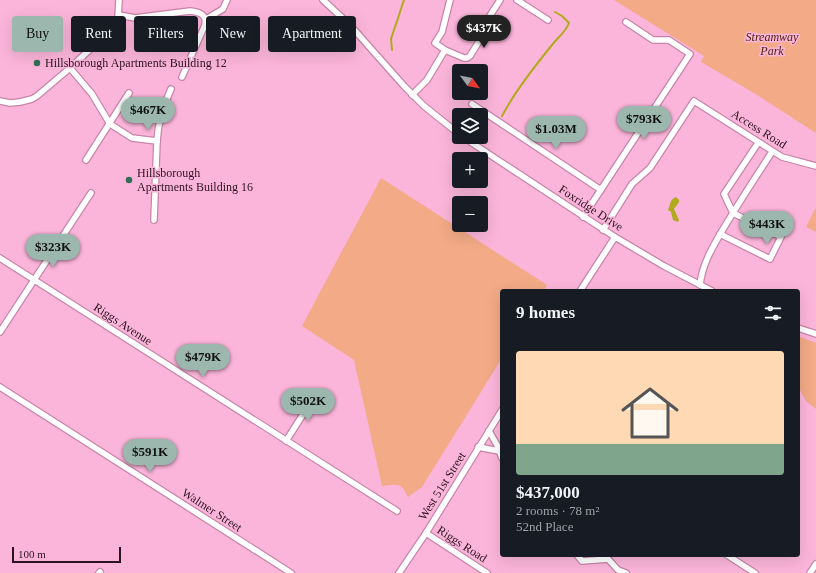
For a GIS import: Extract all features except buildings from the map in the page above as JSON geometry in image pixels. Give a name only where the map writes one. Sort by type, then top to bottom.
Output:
[{"type":"street","points":[[0,101],[15,103],[32,99],[40,94],[113,28],[119,14],[119,0]]},
{"type":"street","points":[[211,16],[223,9],[227,0]]},
{"type":"street","points":[[323,0],[355,31],[412,95],[429,111],[452,129]]},
{"type":"street","points":[[450,0],[442,32],[435,43],[445,50],[464,58],[470,56],[486,30],[486,22],[500,0]]},
{"type":"street","points":[[517,0],[548,20]]},
{"type":"street","points":[[119,14],[135,18],[190,11],[201,13],[206,19],[205,25],[182,77]]},
{"type":"street","points":[[583,217],[690,54],[669,40],[653,40],[626,22]]},
{"type":"street","points":[[412,95],[427,80],[445,50]]},
{"type":"street","points":[[70,68],[92,94],[110,124],[132,138],[158,141]]},
{"type":"street","points":[[154,220],[159,119],[171,89]]},
{"type":"street","points":[[86,160],[129,93]]},
{"type":"street","name":"Access Road","points":[[603,230],[632,184],[650,168],[694,101],[772,152],[787,159],[816,166]]},
{"type":"street","name":"Foxridge Drive","points":[[472,104],[601,190]]},
{"type":"street","points":[[720,234],[770,259],[780,237],[733,213],[724,194],[758,143]]},
{"type":"street","name":"Foxridge Drive","points":[[474,144],[603,230],[659,263],[709,289]]},
{"type":"street","points":[[700,284],[702,268],[720,234],[772,152]]},
{"type":"street","points":[[0,332],[91,193]]},
{"type":"street","points":[[581,289],[615,237]]},
{"type":"street","name":"Riggs Avenue","points":[[0,258],[397,511]]},
{"type":"street","points":[[800,329],[816,334]]},
{"type":"street","name":"Walmer Street","points":[[0,387],[291,573]]},
{"type":"street","points":[[286,441],[316,394]]},
{"type":"street","name":"West 51st Street","points":[[399,573],[426,533],[500,413]]},
{"type":"street","points":[[489,431],[499,451]]},
{"type":"street","points":[[478,447],[499,451]]},
{"type":"street","name":"Riggs Road","points":[[426,533],[487,573]]},
{"type":"street","points":[[579,557],[582,561],[608,558],[618,572],[626,573]]},
{"type":"street","points":[[730,557],[755,573]]},
{"type":"street","points":[[810,573],[816,564]]},
{"type":"green space","name":"Streamway Park","points":[[614,0],[816,0],[816,133],[754,93],[701,62],[704,56]]},
{"type":"green space","points":[[381,178],[452,224],[452,232],[465,232],[547,285],[545,289],[500,289],[500,361],[422,487],[408,497],[401,486],[382,486],[354,360],[302,326]]},
{"type":"green space","points":[[816,209],[816,232],[806,227]]},
{"type":"green space","points":[[800,337],[816,343],[816,409],[806,401],[800,390]]},
{"type":"shaded area","points":[[676,197],[679,202],[674,209],[679,220],[678,222],[673,220],[671,212],[668,210],[671,201]]},
{"type":"waterway","points":[[392,50],[391,39],[404,0]]},
{"type":"waterway","points":[[502,116],[525,79],[569,23],[555,12]]},
{"type":"place","name":"Hillsborough Apartments Building 12","points":[[37,63]]},
{"type":"place","name":"Hillsborough Apartments Building 16","points":[[129,180]]}]
